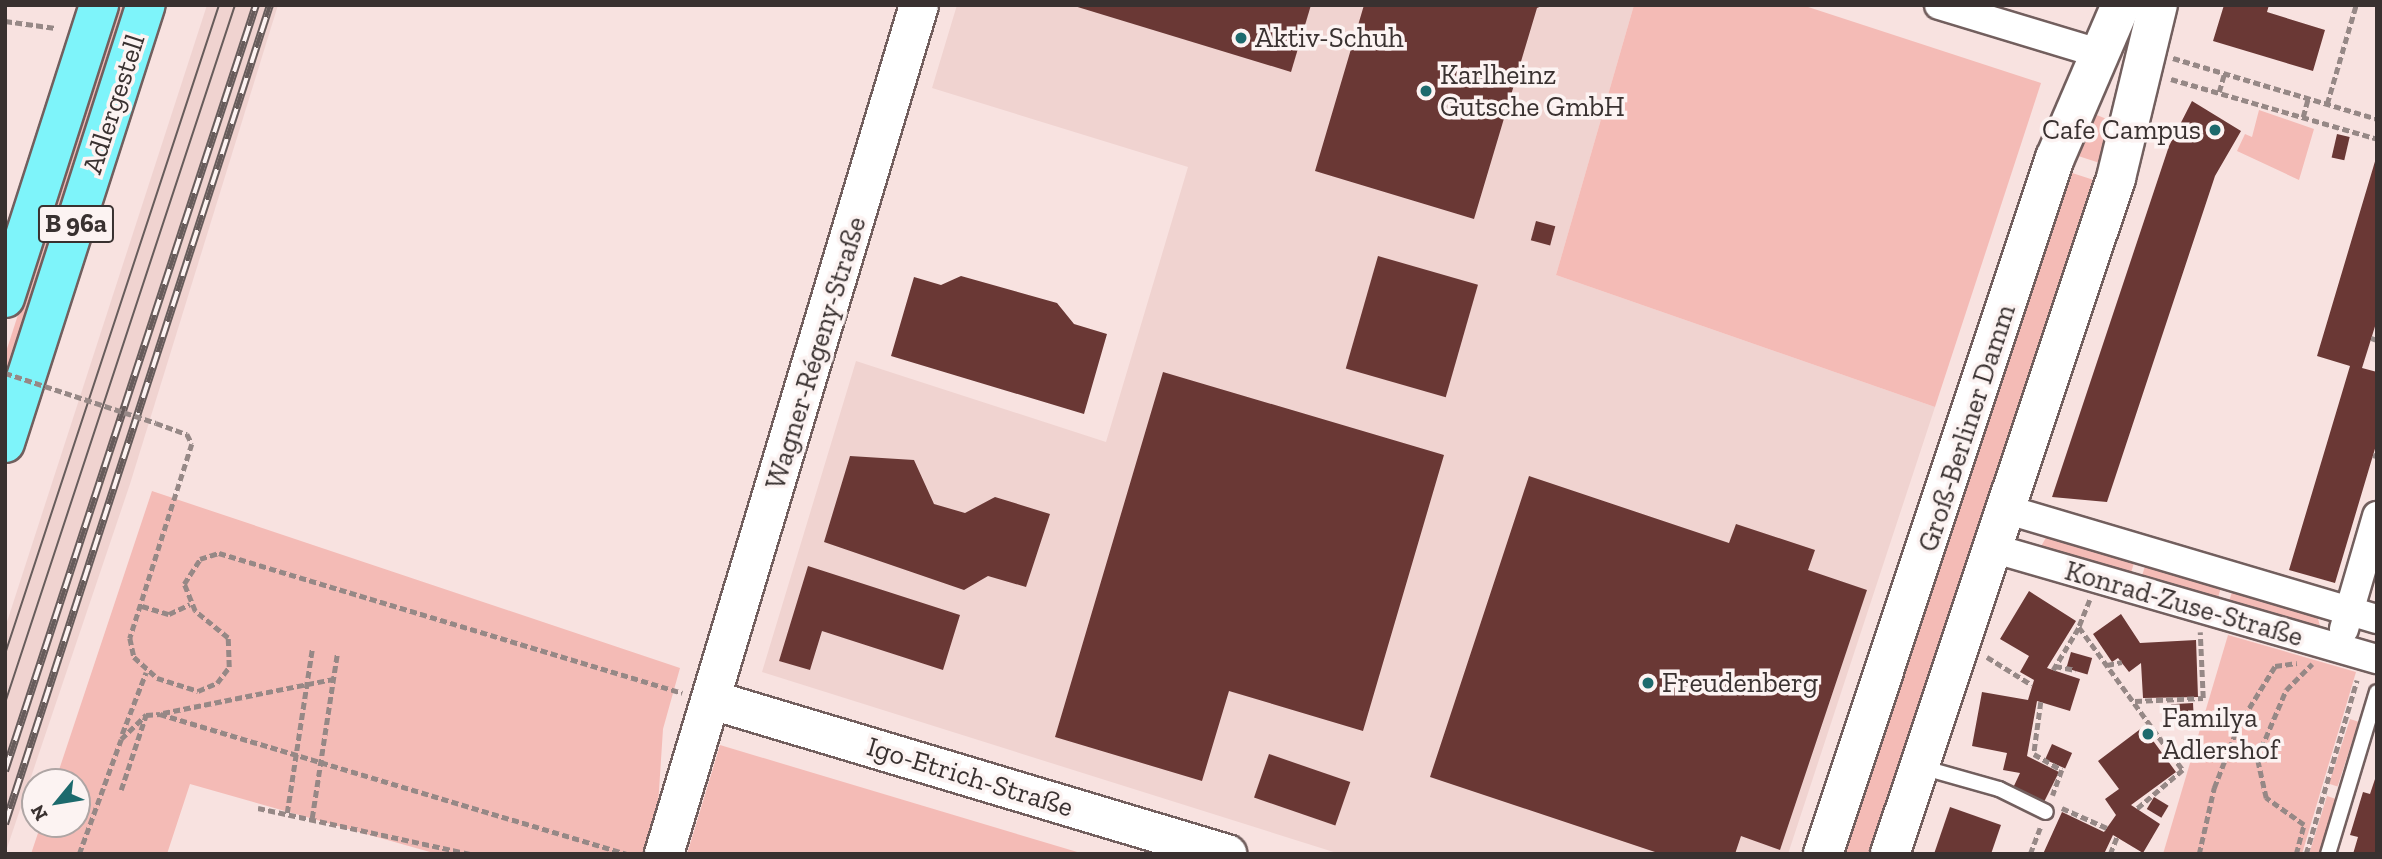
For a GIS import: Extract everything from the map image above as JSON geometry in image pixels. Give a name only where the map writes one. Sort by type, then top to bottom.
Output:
[{"type":"main road","name":"Adlergestell","points":[[5,298],[99,5]]},
{"type":"main road","name":"Adlergestell","points":[[5,443],[146,5]]},
{"type":"main road","name":"Wagner-Régeny-Straße","points":[[664,854],[695,696],[919,5]]},
{"type":"main road","name":"Groß-Berliner Damm","points":[[1823,854],[2055,158],[2098,53],[2121,5]]},
{"type":"main road","points":[[1890,854],[2116,178],[2163,69],[2158,5]]},
{"type":"main road","points":[[2098,53],[2163,69]]},
{"type":"main road","name":"Igo-Etrich-Straße","points":[[695,696],[1227,854]]},
{"type":"street","points":[[1939,5],[2098,53]]},
{"type":"street","name":"Konrad-Zuse-Straße","points":[[2005,509],[2377,619]]},
{"type":"street","points":[[2324,655],[2349,610],[2377,516]]},
{"type":"street","name":"Konrad-Zuse-Straße","points":[[1992,548],[2324,655],[2369,664]]},
{"type":"lane","points":[[2328,854],[2377,692]]},
{"type":"lane","points":[[1920,766],[1999,789],[2046,812]]},
{"type":"path","points":[[2327,104],[2356,5]]},
{"type":"path","points":[[5,21],[56,28]]},
{"type":"path","points":[[2163,69],[2224,74],[2377,119]]},
{"type":"path","points":[[2163,69],[2219,92],[2377,139]]},
{"type":"path","points":[[2219,92],[2224,74]]},
{"type":"path","points":[[2303,117],[2308,98]]},
{"type":"path","points":[[5,373],[187,434],[192,444],[130,648],[146,672],[188,691],[225,674],[231,657],[228,638],[190,604],[184,584],[193,566],[208,555],[228,554],[695,696]]},
{"type":"path","points":[[2076,670],[2054,668],[2079,627],[2095,589]]},
{"type":"path","points":[[142,606],[169,614],[190,604]]},
{"type":"path","points":[[2135,701],[2183,702],[2206,699],[2202,621]]},
{"type":"path","points":[[2079,627],[2183,770],[2137,809]]},
{"type":"path","points":[[288,813],[312,649]]},
{"type":"path","points":[[312,818],[337,654]]},
{"type":"path","points":[[2314,828],[2304,825],[2266,797],[2257,758],[2286,690],[2324,655]]},
{"type":"path","points":[[2199,854],[2222,767],[2260,688],[2274,666],[2324,655]]},
{"type":"path","points":[[1987,657],[2032,685]]},
{"type":"path","points":[[2108,665],[2122,662]]},
{"type":"path","points":[[2306,854],[2369,664]]},
{"type":"path","points":[[79,854],[146,672]]},
{"type":"path","points":[[121,739],[146,715],[333,679]]},
{"type":"path","points":[[2041,702],[2034,757],[2062,770],[2050,803],[2107,828]]},
{"type":"path","points":[[160,714],[627,854]]},
{"type":"path","points":[[121,790],[146,715]]},
{"type":"path","points":[[2148,734],[2155,730]]},
{"type":"path","points":[[258,808],[470,854]]},
{"type":"path","points":[[2030,854],[2046,812]]},
{"type":"path","points":[[2296,854],[2304,825]]},
{"type":"path","points":[[2110,854],[2117,837]]},
{"type":"path","points":[[1991,854],[1996,854]]},
{"type":"shaded area","points":[[118,5],[135,5],[5,406],[5,355]]},
{"type":"shaded area","points":[[207,5],[278,5],[130,484],[34,768],[21,768],[21,807],[5,854],[5,628]]},
{"type":"shaded area","points":[[957,5],[1634,5],[1556,275],[1935,407],[1788,854],[1340,854],[762,672],[856,361],[1106,442],[1188,167],[932,88]]},
{"type":"shaded area","points":[[1634,5],[1802,5],[2041,83],[1935,407],[1556,275]]},
{"type":"shaded area","points":[[2259,110],[2314,129],[2299,180],[2237,151],[2245,134],[2252,137]]},
{"type":"shaded area","points":[[2094,114],[2112,121],[2109,166],[2069,153]]},
{"type":"shaded area","points":[[2063,170],[2103,183],[1885,854],[1841,854]]},
{"type":"shaded area","points":[[152,491],[680,668],[663,729],[658,806],[643,854],[437,854],[190,784],[167,854],[31,854],[36,838],[91,838],[91,768],[60,768]]},
{"type":"shaded area","points":[[2048,534],[2134,563],[2130,576],[2039,550]]},
{"type":"shaded area","points":[[2145,566],[2221,589],[2216,602],[2141,579]]},
{"type":"shaded area","points":[[2232,592],[2287,608],[2290,602],[2317,615],[2320,626],[2228,605]]},
{"type":"shaded area","points":[[2228,635],[2356,672],[2302,854],[2163,854]]},
{"type":"shaded area","points":[[2350,719],[2359,722],[2338,786],[2329,784]]},
{"type":"shaded area","points":[[720,745],[1084,854],[687,854]]},
{"type":"shaded area","points":[[2327,796],[2336,799],[2320,854],[2309,854]]},
{"type":"building","name":"Aktiv-Schuh","points":[[1071,5],[1311,5],[1291,72]]},
{"type":"building","name":"Karlheinz Gutsche GmbH","points":[[1364,5],[1544,5],[1537,8],[1474,219],[1315,171]]},
{"type":"building","points":[[2224,5],[2269,5],[2267,12],[2325,30],[2313,71],[2213,41]]},
{"type":"building","points":[[2192,101],[2241,131],[2215,176],[2107,502],[2052,497],[2169,146]]},
{"type":"building","points":[[2337,134],[2350,137],[2344,160],[2332,157]]},
{"type":"building","points":[[2376,158],[2377,320],[2362,368],[2377,372],[2377,442],[2335,583],[2289,570],[2350,366],[2317,356]]},
{"type":"building","points":[[1536,221],[1555,226],[1550,245],[1531,240]]},
{"type":"building","points":[[1378,256],[1478,285],[1446,397],[1346,368]]},
{"type":"building","points":[[961,276],[1057,303],[1074,324],[1107,334],[1084,414],[891,356],[914,277],[941,285]]},
{"type":"building","points":[[1163,372],[1444,455],[1363,731],[1229,691],[1202,781],[1055,737]]},
{"type":"building","points":[[850,456],[914,460],[934,504],[965,513],[995,497],[1050,514],[1026,587],[988,576],[964,590],[824,542]]},
{"type":"building","name":"Freudenberg","points":[[1529,476],[1729,543],[1736,524],[1815,550],[1808,570],[1867,590],[1780,850],[1741,836],[1735,854],[1661,854],[1430,777]]},
{"type":"building","points":[[808,566],[960,615],[943,670],[822,631],[810,670],[779,661]]},
{"type":"building","points":[[2029,591],[2076,621],[2047,668],[2080,679],[2070,711],[2037,701],[2027,756],[2059,772],[2044,802],[2013,788],[2020,773],[2003,770],[2007,753],[1972,746],[1982,692],[2028,700],[2034,680],[2020,672],[2029,656],[2000,639]]},
{"type":"building","points":[[2121,614],[2140,643],[2196,640],[2198,697],[2143,698],[2141,663],[2129,672],[2118,658],[2112,662],[2093,634]]},
{"type":"building","points":[[2071,652],[2092,658],[2087,674],[2066,668]]},
{"type":"building","points":[[2193,703],[2194,720],[2172,721],[2171,704]]},
{"type":"building","points":[[2143,727],[2176,772],[2131,805],[2160,824],[2143,853],[2113,835],[2104,854],[2043,854],[2062,812],[2104,832],[2116,815],[2105,799],[2119,789],[2098,761]]},
{"type":"building","points":[[2052,744],[2072,753],[2065,768],[2045,760]]},
{"type":"building","points":[[1269,754],[1350,782],[1335,825],[1254,797]]},
{"type":"building","points":[[2377,773],[2377,854],[2353,854],[2358,837],[2350,835],[2363,792],[2370,794]]},
{"type":"building","points":[[2154,797],[2169,806],[2161,818],[2147,809]]},
{"type":"building","points":[[1950,807],[2001,825],[1991,854],[1934,854]]},
{"type":"tram line","points":[[5,654],[219,5]]},
{"type":"tram line","points":[[5,703],[235,5]]},
{"type":"railway","points":[[5,771],[256,5]]},
{"type":"railway","points":[[5,824],[270,5]]},
{"type":"place","name":"Aktiv-Schuh","points":[[1241,38]]},
{"type":"place","name":"Karlheinz Gutsche GmbH","points":[[1426,91]]},
{"type":"place","name":"Cafe Campus","points":[[2215,130]]},
{"type":"place","name":"Freudenberg","points":[[1648,683]]},
{"type":"place","name":"Familya Adlershof","points":[[2148,734]]}]
